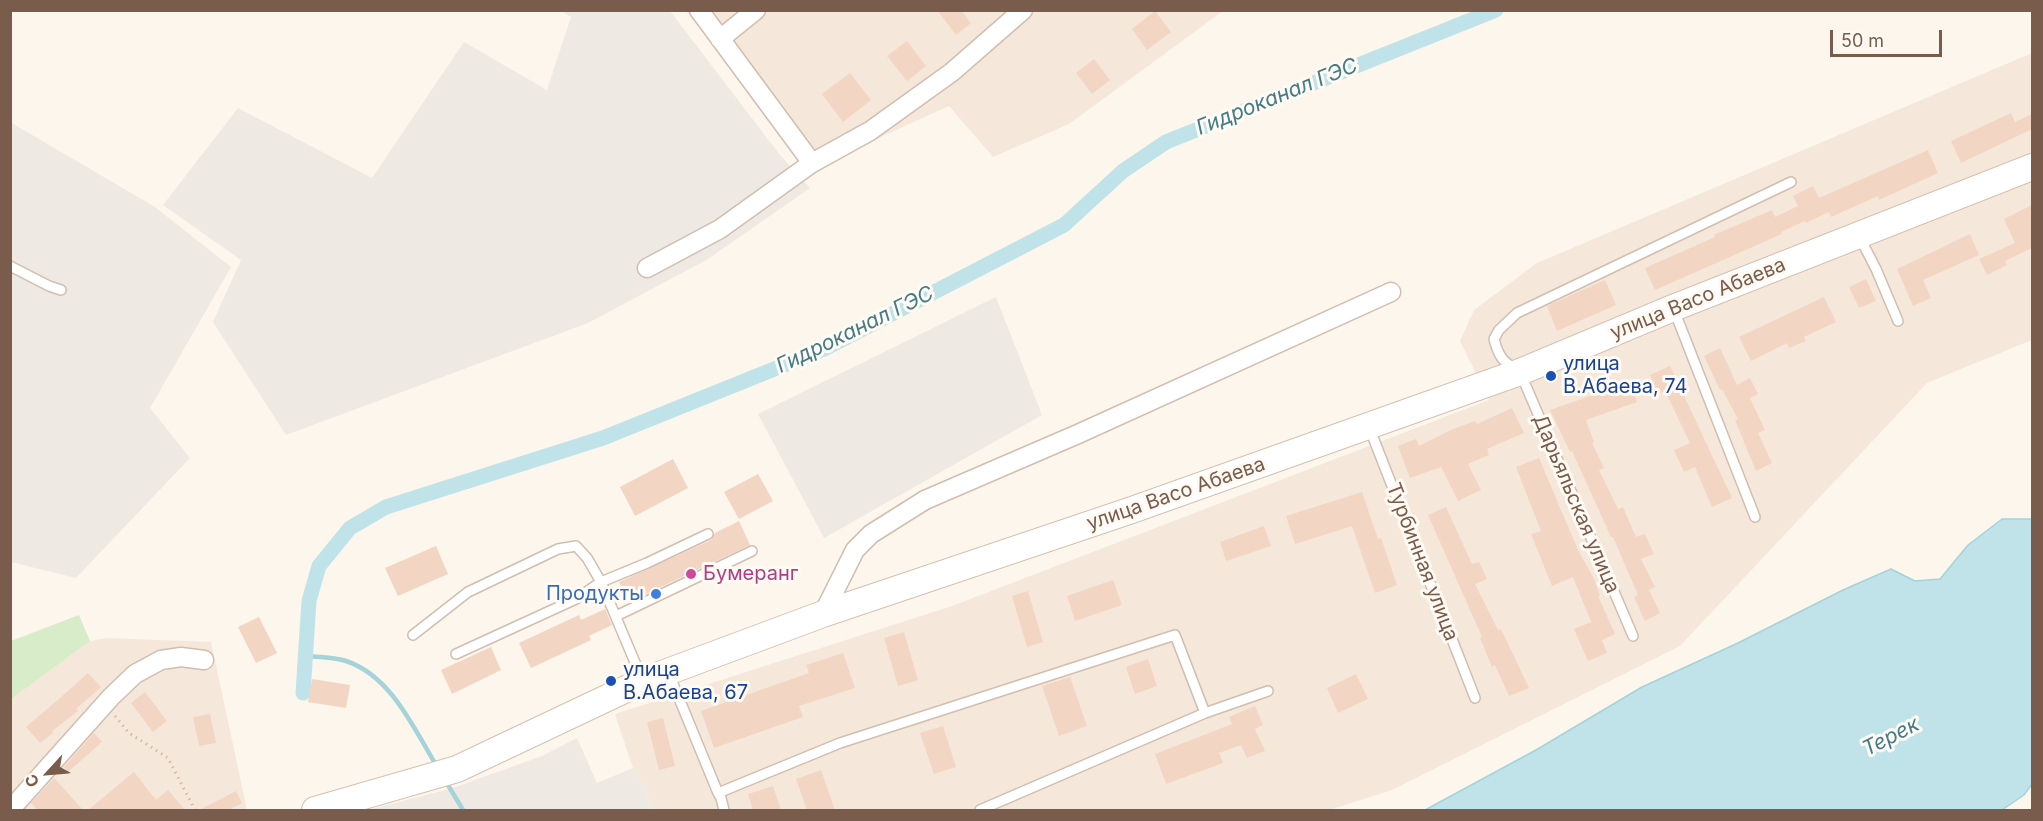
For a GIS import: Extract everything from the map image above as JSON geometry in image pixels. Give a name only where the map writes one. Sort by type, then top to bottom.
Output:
[{"type":"main road","name":"улица Васо Абаева","points":[[315,810],[457,769],[643,681],[823,614],[1139,507],[1520,372],[1673,308],[2032,167]]},
{"type":"street","points":[[699,10],[812,163]]},
{"type":"street","points":[[720,39],[756,10]]},
{"type":"street","points":[[647,268],[720,229],[812,163],[870,131],[952,72],[1023,10]]},
{"type":"street","points":[[823,614],[855,550],[871,534],[925,500],[1089,429],[1391,292]]},
{"type":"street","points":[[10,810],[111,697],[135,674],[161,660],[181,657],[204,660]]},
{"type":"lane","points":[[1520,372],[1505,364],[1498,354],[1494,339],[1499,330],[1517,313],[1791,182]]},
{"type":"lane","points":[[1858,236],[1876,269],[1898,321]]},
{"type":"lane","points":[[10,266],[61,290]]},
{"type":"lane","points":[[1673,308],[1755,517]]},
{"type":"lane","name":"Дарьяльская улица","points":[[1520,372],[1633,636]]},
{"type":"lane","name":"Турбинная улица","points":[[1368,426],[1475,698]]},
{"type":"lane","points":[[456,654],[576,599],[601,582],[708,534]]},
{"type":"lane","points":[[413,635],[468,592],[558,549],[576,546],[601,582],[643,681]]},
{"type":"lane","points":[[616,616],[752,551]]},
{"type":"lane","points":[[718,793],[840,743],[1175,635],[1205,713]]},
{"type":"lane","points":[[668,671],[722,798],[724,810]]},
{"type":"lane","points":[[980,810],[1205,713],[1268,691]]},
{"type":"path","points":[[111,697],[116,719],[129,733],[168,758],[195,810]]},
{"type":"shaded area","points":[[559,10],[670,11],[780,155],[810,188],[708,259],[588,323],[286,435],[213,322],[241,260],[163,205],[238,108],[372,178],[464,42],[547,90],[571,17]]},
{"type":"shaded area","points":[[686,11],[1223,11],[1069,124],[993,157],[949,106],[852,150],[805,160]]},
{"type":"shaded area","points":[[2032,53],[2032,340],[1927,383],[1680,646],[1392,790],[1329,810],[652,810],[645,788],[633,768],[615,714],[952,606],[1489,400],[1460,341],[1474,310],[1537,263]]},
{"type":"shaded area","points":[[10,122],[155,207],[231,267],[150,408],[190,458],[76,578],[11,562]]},
{"type":"shaded area","points":[[996,297],[1042,415],[824,538],[758,414]]},
{"type":"shaded area","points":[[107,638],[211,642],[247,810],[11,810],[10,699],[90,641]]},
{"type":"shaded area","points":[[577,738],[597,783],[633,768],[645,788],[652,810],[368,810],[453,788],[542,756]]},
{"type":"green space","points":[[79,615],[90,641],[11,699],[11,641]]},
{"type":"water","name":"Терек","points":[[2002,519],[2032,519],[2032,784],[2024,795],[2002,810],[1425,810],[1536,750],[1642,687],[1738,643],[1843,590],[1891,569],[1915,581],[1940,579],[1968,545]]},
{"type":"building","points":[[937,10],[961,10],[971,23],[956,35]]},
{"type":"building","points":[[1155,11],[1171,32],[1147,50],[1132,29]]},
{"type":"building","points":[[907,41],[926,66],[907,81],[887,56]]},
{"type":"building","points":[[1094,59],[1110,80],[1092,94],[1076,73]]},
{"type":"building","points":[[850,73],[871,100],[843,122],[822,94]]},
{"type":"building","points":[[2011,113],[2015,122],[2032,114],[2032,129],[1961,163],[1951,141]]},
{"type":"building","points":[[1928,150],[1938,173],[1879,200],[1878,196],[1831,217],[1829,212],[1806,223],[1805,221],[1781,232],[1782,234],[1655,290],[1645,268],[1772,210],[1775,217],[1798,206],[1793,196],[1813,186],[1819,198]]},
{"type":"building","points":[[2032,205],[2032,248],[2005,261],[2007,265],[1987,275],[1979,259],[2015,243],[2004,219]]},
{"type":"building","points":[[1970,234],[1979,255],[1923,280],[1931,298],[1913,306],[1897,269]]},
{"type":"building","points":[[1866,279],[1876,301],[1859,308],[1849,287]]},
{"type":"building","points":[[1605,280],[1616,305],[1557,331],[1547,306]]},
{"type":"building","points":[[1824,297],[1836,322],[1804,337],[1806,341],[1789,348],[1787,343],[1751,361],[1739,337]]},
{"type":"building","points":[[1720,348],[1737,385],[1750,378],[1758,394],[1750,398],[1765,430],[1758,433],[1772,463],[1756,471],[1735,420],[1738,419],[1722,389],[1720,390],[1704,356]]},
{"type":"building","points":[[1670,366],[1732,498],[1712,507],[1695,467],[1684,472],[1674,450],[1690,443],[1665,391],[1658,394],[1650,375]]},
{"type":"building","points":[[1630,382],[1637,402],[1586,420],[1594,442],[1592,443],[1604,468],[1599,470],[1618,509],[1623,507],[1636,537],[1645,534],[1654,554],[1641,559],[1655,587],[1649,590],[1660,613],[1645,621],[1634,597],[1638,595],[1613,537],[1550,410]]},
{"type":"building","points":[[1512,408],[1524,433],[1487,449],[1489,455],[1468,464],[1481,490],[1458,501],[1441,467],[1410,478],[1398,446],[1416,439],[1419,446],[1451,430],[1475,421],[1477,424]]},
{"type":"building","points":[[1539,458],[1578,550],[1594,579],[1600,596],[1598,596],[1615,634],[1602,640],[1607,653],[1588,661],[1574,629],[1591,622],[1573,577],[1552,586],[1531,534],[1541,531],[1516,467]]},
{"type":"building","points":[[673,459],[688,488],[635,516],[620,487]]},
{"type":"building","points":[[758,474],[773,501],[739,519],[724,492]]},
{"type":"building","points":[[1362,492],[1397,585],[1375,593],[1352,526],[1295,544],[1286,516]]},
{"type":"building","points":[[1446,507],[1472,564],[1479,562],[1487,579],[1475,584],[1498,630],[1501,629],[1529,688],[1509,696],[1495,665],[1492,667],[1480,638],[1482,637],[1428,515]]},
{"type":"building","points":[[739,521],[750,545],[629,602],[619,582],[711,540],[715,533]]},
{"type":"building","points":[[1264,526],[1271,546],[1226,561],[1220,542]]},
{"type":"building","points":[[436,546],[448,574],[398,596],[385,568]]},
{"type":"building","points":[[1113,580],[1122,605],[1075,621],[1067,596]]},
{"type":"building","points":[[1028,591],[1043,642],[1027,647],[1012,596]]},
{"type":"building","points":[[605,609],[612,625],[589,636],[591,640],[531,668],[519,643],[579,615],[581,620]]},
{"type":"building","points":[[259,617],[277,653],[256,663],[238,627]]},
{"type":"building","points":[[904,632],[918,680],[898,686],[884,638]]},
{"type":"building","points":[[491,647],[501,670],[452,694],[441,670]]},
{"type":"building","points":[[843,653],[855,688],[799,706],[803,717],[714,748],[701,711],[809,673],[806,665]]},
{"type":"building","points":[[1148,659],[1157,686],[1135,694],[1126,667]]},
{"type":"building","points":[[88,673],[101,687],[76,709],[78,711],[40,743],[26,727]]},
{"type":"building","points":[[1356,674],[1368,699],[1338,713],[1327,688]]},
{"type":"building","points":[[1070,677],[1087,726],[1059,736],[1042,686]]},
{"type":"building","points":[[312,679],[350,685],[346,708],[308,702]]},
{"type":"building","points":[[145,692],[167,721],[153,732],[131,703]]},
{"type":"building","points":[[1255,706],[1263,725],[1255,729],[1265,751],[1247,758],[1241,745],[1219,753],[1223,763],[1166,784],[1155,754],[1232,724],[1229,717]]},
{"type":"building","points":[[210,714],[216,743],[199,746],[193,717]]},
{"type":"building","points":[[663,718],[675,766],[659,770],[647,722]]},
{"type":"building","points":[[943,726],[956,767],[934,774],[920,733]]},
{"type":"building","points":[[94,733],[102,742],[68,772],[64,767]]},
{"type":"building","points":[[821,770],[835,810],[807,810],[796,779]]},
{"type":"building","points":[[134,772],[156,800],[168,790],[185,810],[88,810]]},
{"type":"building","points":[[54,778],[83,810],[38,810],[31,803]]},
{"type":"building","points":[[773,786],[781,810],[753,810],[748,794]]},
{"type":"building","points":[[236,791],[242,803],[229,810],[199,810]]},
{"type":"waterway","name":"Гидроканал ГЭС","points":[[303,693],[309,601],[319,566],[350,528],[386,507],[603,438],[824,349],[1064,225],[1123,171],[1166,142],[1496,10]]},
{"type":"waterway","points":[[304,656],[346,661],[376,678],[399,704],[436,765]]},
{"type":"waterway","points":[[445,780],[463,810]]},
{"type":"place","name":"улица В.Абаева, 74","points":[[1551,376]]},
{"type":"place","name":"Бумеранг","points":[[691,574]]},
{"type":"place","name":"Продукты","points":[[656,594]]},
{"type":"place","name":"улица В.Абаева, 67","points":[[611,681]]}]
